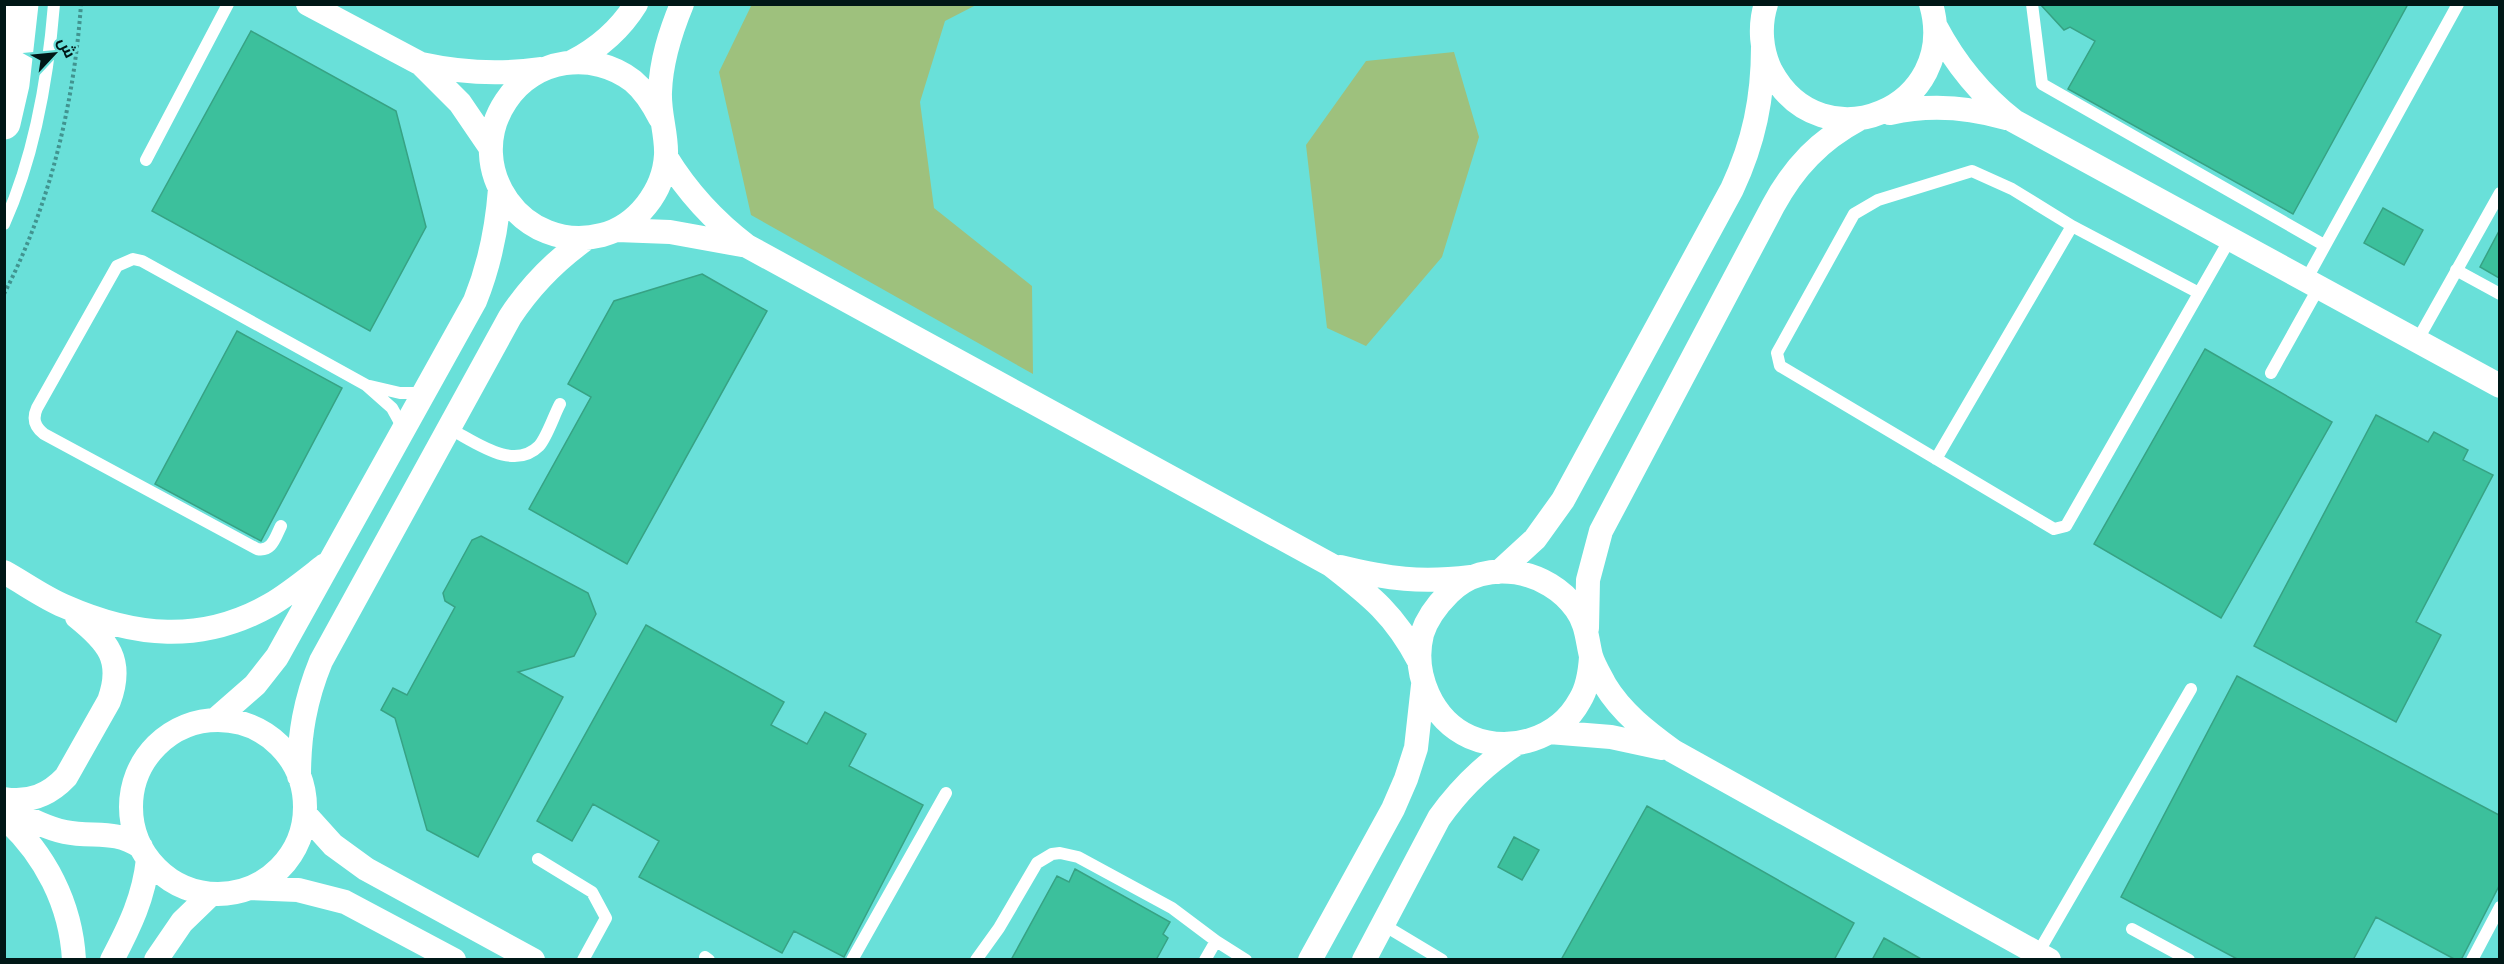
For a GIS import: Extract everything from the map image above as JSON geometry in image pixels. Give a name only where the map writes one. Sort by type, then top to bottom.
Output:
[{"type":"street","points":[[4,123],[13,84],[22,4]]},
{"type":"street","points":[[308,4],[421,64],[451,71],[481,74],[542,69],[572,62],[594,63],[616,70],[634,82],[649,98],[660,118],[665,136],[666,156],[661,179],[651,199],[636,216],[617,230]]},
{"type":"street","points":[[572,62],[594,49],[614,33],[636,4]]},
{"type":"street","points":[[660,118],[662,69],[669,38],[682,4]]},
{"type":"street","points":[[1746,4],[1762,39],[1768,65],[1777,82],[1790,96],[1805,107],[1822,115],[1840,119],[1868,117],[1931,107],[1987,112],[2014,121]]},
{"type":"street","points":[[1499,572],[1535,539],[1563,500],[1745,162],[1760,106],[1762,39],[1766,4]]},
{"type":"street","points":[[666,156],[693,197],[728,232],[747,246],[1331,565],[1374,598],[1392,616],[1421,671],[1438,711],[1449,723],[1469,736],[1492,743],[1516,744],[1534,740],[1549,732],[1567,718],[1580,700],[1589,679],[1591,657],[1587,630],[1588,580],[1601,531],[1622,487],[1785,184],[1818,146],[1838,131],[1893,107],[1909,96],[1930,65],[1935,46],[1934,16]]},
{"type":"street","points":[[1934,16],[1947,49],[1972,82],[1995,106],[2014,121],[2499,386]]},
{"type":"street","points":[[421,64],[459,103],[490,147]]},
{"type":"street","points":[[542,69],[525,79],[500,109],[493,128],[490,147],[492,169],[500,189],[521,217],[536,227],[561,236],[587,238],[617,230],[670,232],[747,246]]},
{"type":"street","points":[[215,720],[255,685],[277,657],[475,301],[495,235],[500,189]]},
{"type":"street","points":[[4,806],[51,828],[74,834],[120,836],[145,853],[166,876],[180,884],[211,894],[231,893],[250,888],[267,879],[288,859],[301,833],[305,814],[299,753],[303,718],[312,683],[321,662],[522,298],[552,265],[587,238]]},
{"type":"street","points":[[4,572],[62,605],[103,621],[145,631],[189,632],[232,623],[272,604],[333,557]]},
{"type":"street","points":[[1331,565],[1387,578],[1426,580],[1474,577],[1499,572],[1522,573],[1543,580],[1562,593],[1577,610],[1587,630]]},
{"type":"street","points":[[1310,960],[1393,809],[1406,779],[1416,748],[1422,634],[1433,610],[1451,590],[1474,577]]},
{"type":"street","points":[[4,799],[33,799],[56,787],[72,765],[109,701],[114,687],[113,659],[107,645],[98,634],[62,605]]},
{"type":"street","points":[[1591,657],[1606,685],[1624,711],[1647,733],[1673,751],[2044,956]]},
{"type":"street","points":[[111,960],[137,910],[145,885],[145,853],[133,826],[131,805],[134,783],[143,763],[156,745],[173,732],[194,723],[215,720],[242,723],[267,734],[286,753],[300,776]]},
{"type":"street","points":[[1549,732],[1611,737],[1673,751]]},
{"type":"street","points":[[1364,960],[1440,818],[1452,800],[1481,768],[1516,744]]},
{"type":"street","points":[[305,814],[333,845],[358,863],[533,960]]},
{"type":"street","points":[[4,817],[34,848],[56,886],[70,929],[74,960]]},
{"type":"street","points":[[250,888],[298,890],[345,902],[454,960]]},
{"type":"street","points":[[156,960],[182,922],[211,894]]},
{"type":"lane","points":[[4,224],[14,202],[37,125],[51,46],[54,4]]},
{"type":"lane","points":[[146,160],[228,4]]},
{"type":"lane","points":[[2032,4],[2042,84],[2324,245]]},
{"type":"lane","points":[[2271,373],[2312,284],[2324,245],[2458,4]]},
{"type":"lane","points":[[2199,293],[2072,226],[2012,189],[1972,171],[1878,200],[1854,214],[1777,353],[1777,359],[1780,366],[2054,529],[2066,526],[2230,239]]},
{"type":"lane","points":[[2417,341],[2499,193]]},
{"type":"lane","points":[[1936,459],[2072,226]]},
{"type":"lane","points":[[281,526],[270,547],[257,549],[39,430],[34,420],[37,408],[112,272],[125,261],[141,261],[366,385],[392,408],[404,430]]},
{"type":"lane","points":[[2456,270],[2499,294]]},
{"type":"lane","points":[[366,385],[400,393],[424,393]]},
{"type":"lane","points":[[450,429],[505,457],[519,457],[538,446],[560,404]]},
{"type":"lane","points":[[2044,956],[2191,689]]},
{"type":"lane","points":[[852,960],[946,793]]},
{"type":"lane","points":[[976,960],[999,928],[1037,863],[1060,853],[1078,857],[1172,908],[1246,960]]},
{"type":"lane","points":[[538,859],[592,892],[600,904],[606,918],[583,960]]},
{"type":"lane","points":[[2472,960],[2499,907]]},
{"type":"lane","points":[[1382,924],[1442,960]]},
{"type":"lane","points":[[2132,928],[2189,960]]},
{"type":"lane","points":[[1205,960],[1216,941]]},
{"type":"path","points":[[4,294],[33,226],[62,135],[75,66],[81,4]]},
{"type":"green space","points":[[752,4],[976,5],[945,21],[920,102],[934,208],[1032,286],[1033,374],[751,215],[719,72]]},
{"type":"green space","points":[[1454,52],[1479,137],[1442,257],[1366,346],[1327,328],[1306,145],[1366,61]]},
{"type":"building","points":[[2040,4],[2408,4],[2293,214],[2068,89],[2095,41],[2070,27],[2064,30]]},
{"type":"building","points":[[251,31],[396,111],[426,227],[370,331],[152,211]]},
{"type":"building","points":[[2383,208],[2423,230],[2404,265],[2364,243]]},
{"type":"building","points":[[2499,231],[2499,278],[2480,267]]},
{"type":"building","points":[[702,274],[767,311],[627,564],[529,509],[591,397],[568,384],[614,301]]},
{"type":"building","points":[[237,331],[342,388],[261,541],[155,484]]},
{"type":"building","points":[[2205,349],[2332,422],[2221,618],[2094,544]]},
{"type":"building","points":[[2376,415],[2428,442],[2434,432],[2468,450],[2463,460],[2493,475],[2416,622],[2441,635],[2396,722],[2254,646]]},
{"type":"building","points":[[481,536],[588,593],[596,614],[574,656],[518,672],[563,697],[478,857],[427,830],[395,718],[381,710],[393,688],[407,695],[455,607],[445,601],[443,593],[472,540]]},
{"type":"building","points":[[646,625],[784,702],[771,725],[807,744],[825,712],[866,734],[849,766],[923,805],[844,957],[794,931],[782,953],[639,877],[659,841],[593,804],[572,841],[537,821]]},
{"type":"building","points":[[2237,676],[2499,815],[2499,886],[2461,960],[2456,960],[2376,917],[2353,960],[2239,960],[2121,897]]},
{"type":"building","points":[[1647,806],[1854,923],[1834,960],[1561,960]]},
{"type":"building","points":[[1514,837],[1539,850],[1522,880],[1498,867]]},
{"type":"building","points":[[1075,869],[1170,922],[1163,934],[1168,938],[1156,960],[1011,960],[1057,876],[1069,882]]},
{"type":"building","points":[[1884,938],[1923,960],[1872,960]]}]
